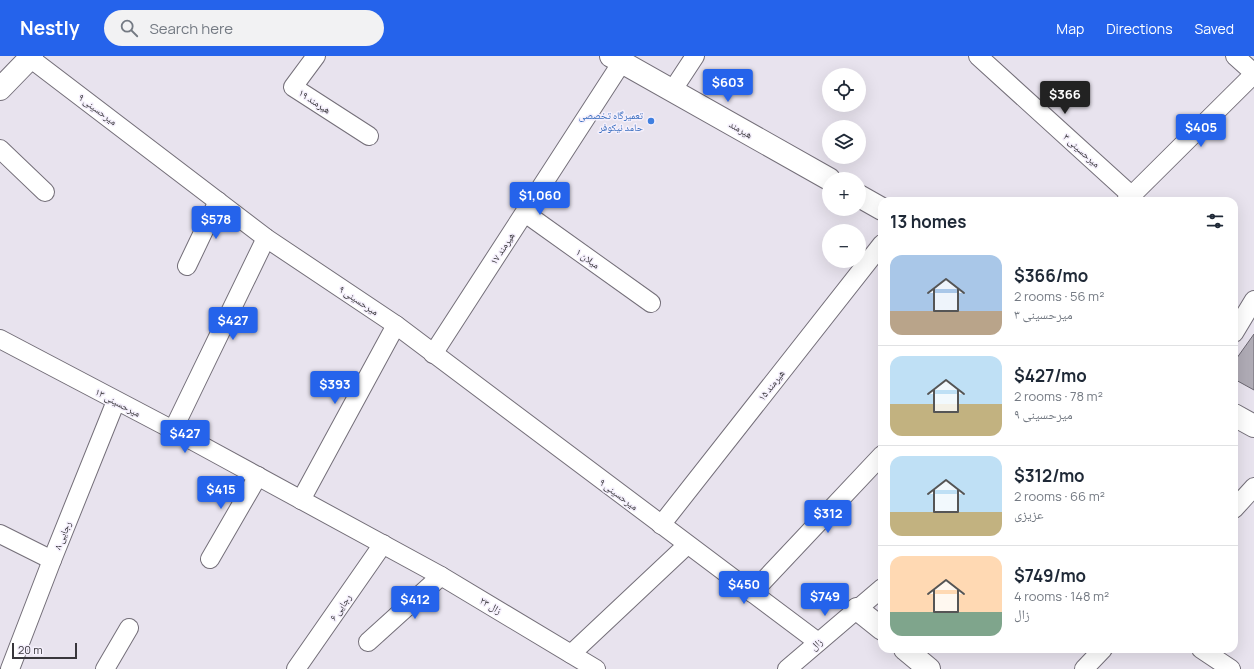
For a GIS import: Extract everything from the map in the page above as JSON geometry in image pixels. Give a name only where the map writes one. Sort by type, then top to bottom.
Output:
[{"type":"main road","points":[[0,89],[31,57]]},
{"type":"main road","name":"هیرمند","points":[[617,59],[822,175]]},
{"type":"main road","points":[[866,200],[878,207]]},
{"type":"main road","points":[[1238,417],[1254,426]]},
{"type":"main road","points":[[857,608],[878,626]]},
{"type":"main road","points":[[910,653],[929,669]]},
{"type":"street","name":"هیرمند ۱۹","points":[[316,56],[293,87],[370,136]]},
{"type":"street","points":[[672,90],[695,56]]},
{"type":"street","name":"میرحسینی ۳","points":[[978,56],[1128,197]]},
{"type":"street","points":[[1130,197],[1254,74],[1236,56]]},
{"type":"street","name":"میرحسینی ۹","points":[[31,57],[266,238],[396,325],[818,642]]},
{"type":"street","name":"هیرمند ۱۷","points":[[433,354],[525,213],[617,59]]},
{"type":"street","points":[[0,149],[45,192]]},
{"type":"street","points":[[187,266],[218,201]]},
{"type":"street","name":"میلان ۱","points":[[525,213],[651,303]]},
{"type":"street","points":[[173,430],[266,238]]},
{"type":"street","name":"هیرمند ۱۵","points":[[661,525],[878,249]]},
{"type":"street","points":[[1238,326],[1254,300]]},
{"type":"street","points":[[301,500],[396,325]]},
{"type":"street","name":"میرحسینی ۱۳","points":[[0,339],[173,430],[383,544]]},
{"type":"street","name":"رجایی ۸","points":[[10,669],[116,401]]},
{"type":"street","points":[[752,593],[878,459]]},
{"type":"street","points":[[210,559],[258,476]]},
{"type":"street","points":[[1238,505],[1254,487]]},
{"type":"street","points":[[0,534],[52,560]]},
{"type":"street","name":"زال ۲۳","points":[[383,544],[441,576],[596,669]]},
{"type":"street","name":"رجایی ۶","points":[[296,669],[383,544]]},
{"type":"street","points":[[571,654],[687,545]]},
{"type":"street","points":[[368,642],[441,576]]},
{"type":"street","name":"زال","points":[[787,669],[878,591]]},
{"type":"street","points":[[105,669],[128,628]]},
{"type":"street","points":[[1084,669],[1099,653]]},
{"type":"street","points":[[1207,653],[1231,669]]},
{"type":"building","points":[[1254,334],[1254,390],[1238,381],[1238,356]]},
{"type":"place","name":"تعمیرگاه تخصصی حامد نیکوفر","points":[[651,121]]}]
